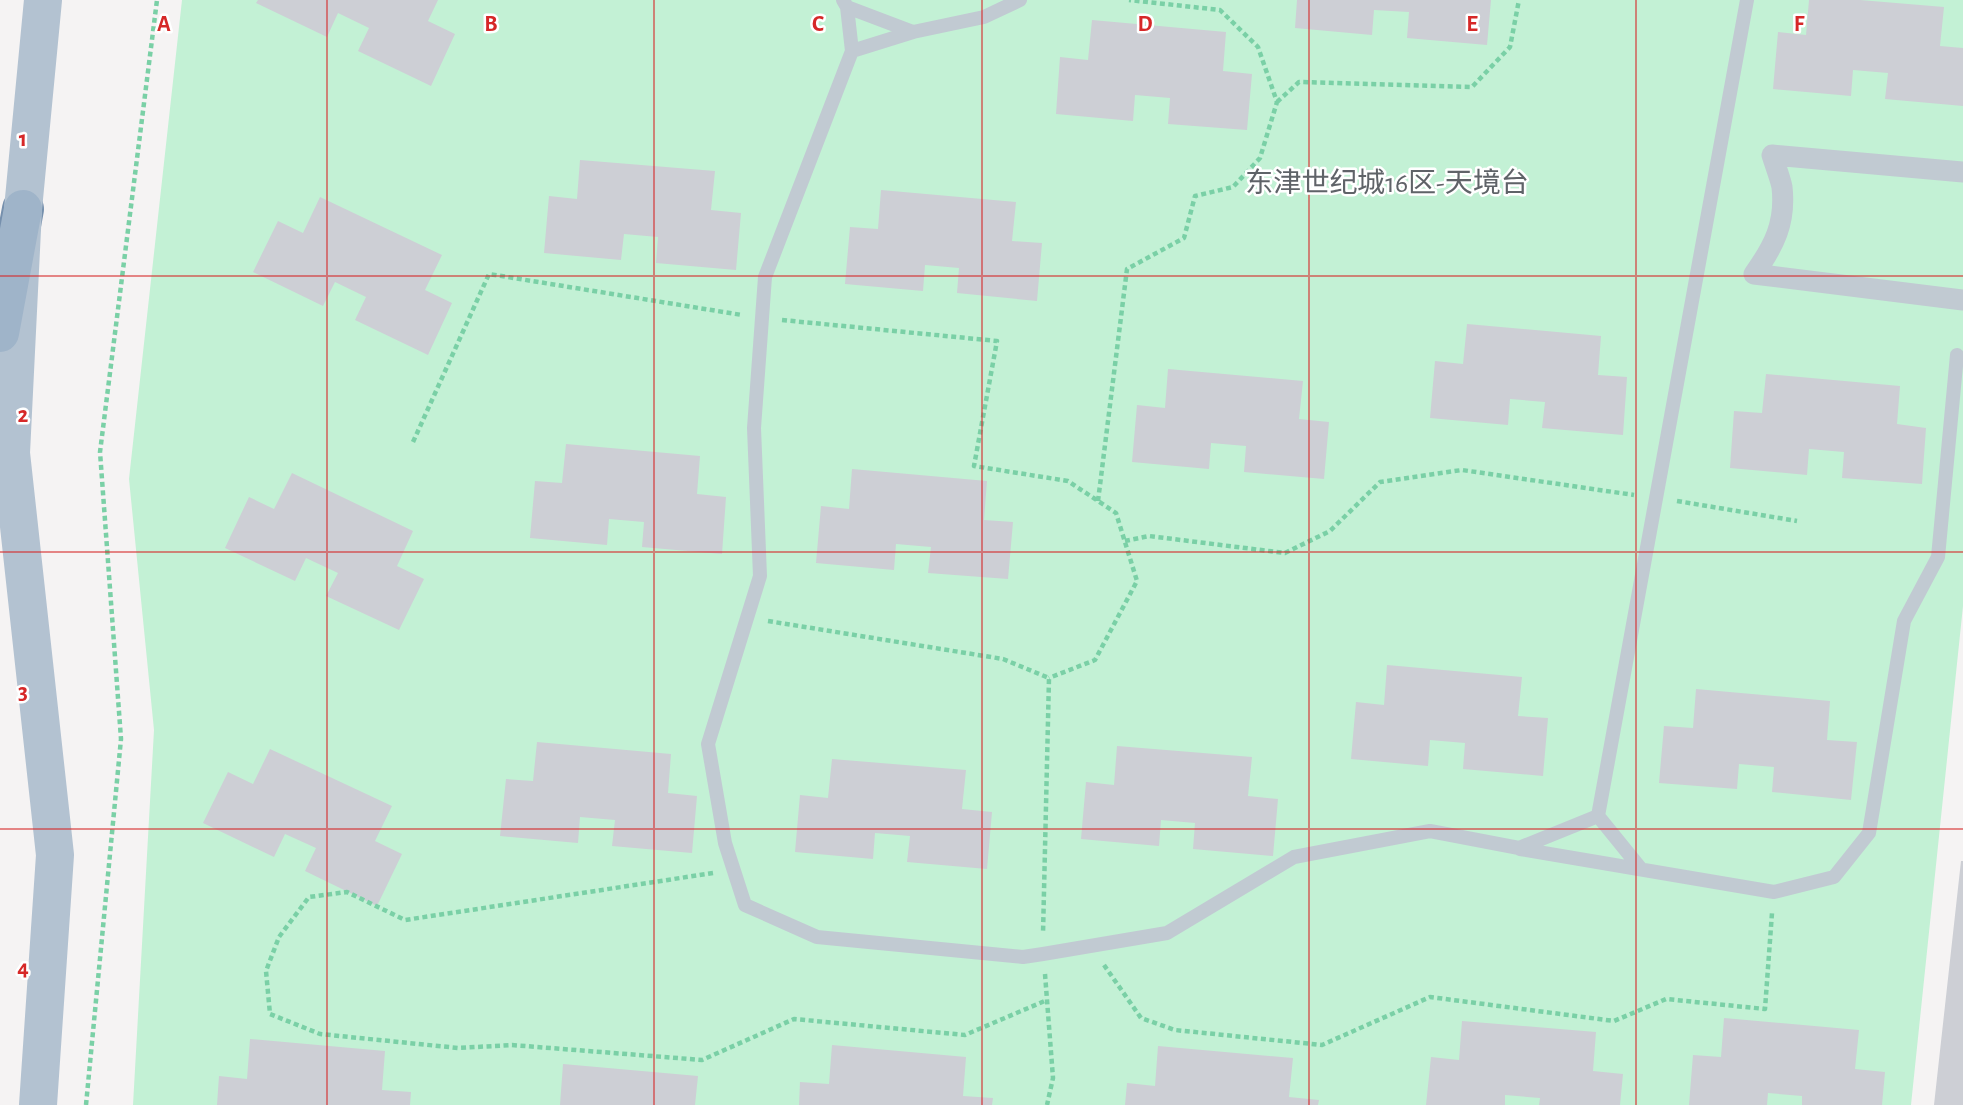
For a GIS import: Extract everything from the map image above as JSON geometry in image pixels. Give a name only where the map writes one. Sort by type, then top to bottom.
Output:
[{"type":"highway","points":[[0,333],[23,209]]},
{"type":"main road","points":[[38,1105],[55,855],[10,453],[23,209],[43,0]]},
{"type":"street","points":[[1963,172],[1772,155],[1782,186],[1782,218],[1772,248],[1754,274],[1963,300]]},
{"type":"lane","points":[[852,51],[913,32],[984,17],[1020,0]]},
{"type":"lane","points":[[1641,869],[1598,816],[1747,0]]},
{"type":"lane","points":[[845,4],[913,32]]},
{"type":"lane","points":[[845,4],[852,51],[765,277],[754,428],[760,576],[708,744],[724,844],[746,905],[817,937],[1023,957],[1167,933],[1294,857],[1430,831],[1773,892],[1834,877],[1869,833],[1904,621],[1938,556],[1957,355]]},
{"type":"lane","points":[[1519,848],[1598,816]]},
{"type":"path","points":[[86,1105],[121,739],[100,452],[157,0]]},
{"type":"path","points":[[1129,0],[1220,10],[1258,47],[1277,102]]},
{"type":"path","points":[[1098,501],[1127,268],[1184,238],[1195,197],[1233,187],[1260,158],[1277,102],[1299,82],[1472,87],[1510,47],[1518,0]]},
{"type":"path","points":[[413,442],[489,274],[762,318],[998,341],[974,466],[1068,481],[1116,513],[1137,581],[1095,660],[1049,678],[1003,659],[747,617]]},
{"type":"path","points":[[1125,541],[1149,536],[1285,553],[1330,531],[1380,482],[1462,470],[1797,520]]},
{"type":"path","points":[[1047,1105],[1053,1079],[1043,954],[1049,678]]},
{"type":"path","points":[[733,870],[405,920],[347,892],[309,897],[279,937],[266,971],[270,1014],[320,1034],[458,1048],[512,1045],[702,1060],[794,1018],[965,1035],[1047,1000]]},
{"type":"path","points":[[1091,946],[1141,1018],[1175,1030],[1322,1045],[1430,997],[1614,1021],[1666,999],[1765,1009],[1773,892]]},
{"type":"green space","points":[[182,0],[1963,0],[1963,606],[1911,1105],[133,1105],[154,730],[129,479]]},
{"type":"building","points":[[258,0],[438,0],[428,21],[455,34],[431,86],[358,51],[369,28],[338,13],[327,37],[256,3]]},
{"type":"building","points":[[1297,0],[1491,0],[1487,45],[1407,38],[1409,12],[1374,10],[1372,35],[1295,28]]},
{"type":"building","points":[[1809,0],[1860,0],[1944,7],[1940,46],[1963,48],[1963,106],[1885,99],[1888,73],[1853,70],[1851,96],[1773,89],[1778,32],[1806,35]]},
{"type":"building","points":[[1092,20],[1226,32],[1223,71],[1252,74],[1247,130],[1168,124],[1170,98],[1135,95],[1133,121],[1056,114],[1060,57],[1088,60]]},
{"type":"building","points":[[580,160],[715,171],[711,210],[741,213],[736,270],[656,263],[658,237],[624,234],[621,260],[544,253],[549,196],[577,199]]},
{"type":"building","points":[[881,190],[1016,202],[1012,241],[1042,243],[1037,301],[957,293],[959,268],[925,265],[923,291],[845,284],[850,227],[878,229]]},
{"type":"building","points":[[320,197],[442,255],[425,290],[452,303],[428,355],[355,320],[366,297],[335,282],[323,306],[253,272],[278,221],[303,233]]},
{"type":"building","points":[[1467,324],[1601,336],[1598,375],[1627,377],[1623,435],[1542,428],[1545,402],[1510,399],[1508,425],[1430,418],[1435,361],[1463,364]]},
{"type":"building","points":[[1168,369],[1303,381],[1299,419],[1329,422],[1324,479],[1244,472],[1246,446],[1211,443],[1209,469],[1132,462],[1137,405],[1165,408]]},
{"type":"building","points":[[1766,374],[1900,386],[1897,424],[1926,428],[1922,484],[1842,478],[1844,452],[1809,449],[1807,475],[1730,468],[1734,411],[1762,413]]},
{"type":"building","points":[[566,444],[700,456],[697,494],[726,497],[722,554],[642,547],[644,522],[609,519],[607,545],[530,538],[535,481],[562,483]]},
{"type":"building","points":[[852,469],[987,481],[984,520],[1013,522],[1008,579],[928,573],[931,547],[896,544],[894,570],[816,563],[821,506],[849,509]]},
{"type":"building","points":[[292,473],[413,531],[397,566],[424,579],[399,630],[326,596],[338,573],[306,558],[295,581],[225,548],[249,497],[274,509]]},
{"type":"building","points":[[1387,665],[1522,677],[1518,716],[1548,718],[1543,776],[1463,769],[1465,743],[1430,740],[1428,766],[1351,759],[1356,702],[1384,705]]},
{"type":"building","points":[[1696,689],[1830,701],[1827,740],[1857,742],[1851,800],[1772,792],[1774,767],[1739,764],[1737,789],[1659,783],[1664,726],[1693,728]]},
{"type":"building","points":[[537,742],[671,754],[668,793],[697,796],[692,853],[612,846],[615,820],[580,817],[578,843],[500,836],[506,779],[533,781]]},
{"type":"building","points":[[1117,746],[1252,757],[1248,796],[1278,799],[1273,856],[1193,849],[1195,823],[1161,820],[1159,846],[1081,839],[1086,782],[1114,785]]},
{"type":"building","points":[[270,749],[392,806],[375,841],[402,854],[377,906],[305,871],[316,848],[285,834],[274,857],[203,823],[228,772],[253,784]]},
{"type":"building","points":[[832,759],[966,770],[962,809],[992,812],[987,869],[907,862],[910,836],[875,833],[873,859],[795,852],[800,795],[828,798]]},
{"type":"building","points":[[1961,861],[1963,1105],[1934,1105]]},
{"type":"building","points":[[1724,1018],[1859,1030],[1855,1069],[1885,1072],[1882,1105],[1802,1105],[1802,1096],[1768,1093],[1767,1105],[1689,1105],[1693,1055],[1721,1057]]},
{"type":"building","points":[[1462,1021],[1596,1032],[1593,1071],[1623,1074],[1620,1105],[1539,1105],[1540,1098],[1505,1095],[1505,1105],[1426,1105],[1431,1057],[1459,1060]]},
{"type":"building","points":[[250,1039],[385,1051],[382,1090],[411,1092],[410,1105],[217,1105],[219,1076],[247,1079]]},
{"type":"building","points":[[832,1045],[966,1057],[963,1096],[993,1098],[992,1105],[799,1105],[800,1082],[829,1084]]},
{"type":"building","points":[[1158,1046],[1293,1058],[1289,1097],[1319,1100],[1318,1105],[1125,1105],[1127,1083],[1155,1086]]},
{"type":"building","points":[[563,1064],[698,1076],[695,1105],[560,1105]]},
{"type":"district","name":"东津世纪城16区-天境台","points":[[1387,184]]}]
